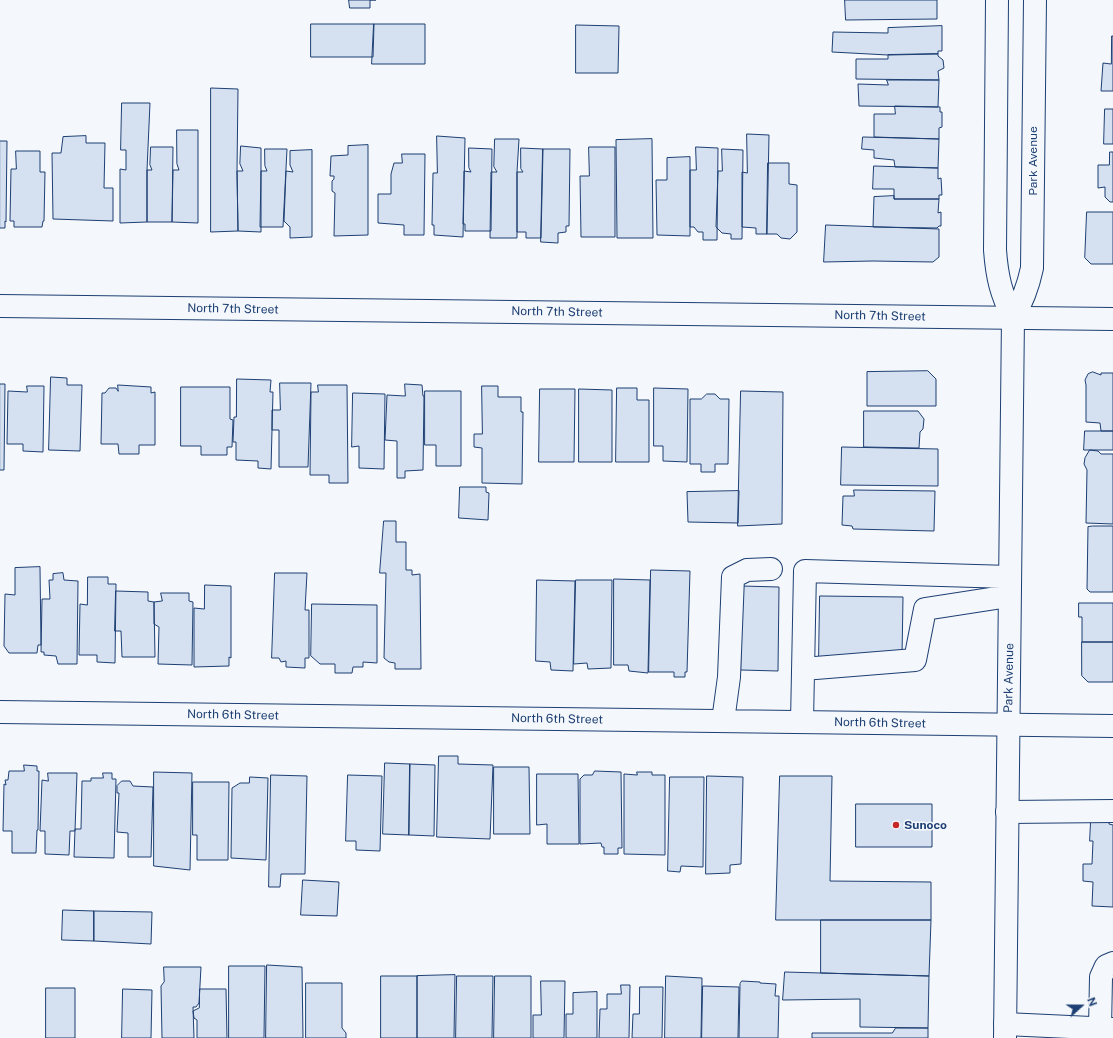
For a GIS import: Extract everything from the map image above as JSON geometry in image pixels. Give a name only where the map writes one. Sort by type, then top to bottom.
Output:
[{"type":"street","name":"Park Avenue","points":[[997,0],[996,270],[1004,300],[1013,317],[1005,1031]]},
{"type":"street","name":"Park Avenue","points":[[1013,317],[1022,303],[1028,287],[1032,268],[1035,0]]},
{"type":"street","name":"North 7th Street","points":[[0,306],[1113,319]]},
{"type":"street","points":[[723,721],[729,677],[732,577],[747,570],[771,569]]},
{"type":"street","points":[[802,722],[805,571],[1010,586]]},
{"type":"street","points":[[803,669],[915,660],[925,609],[1010,586]]},
{"type":"street","name":"North 6th Street","points":[[0,712],[1113,726]]},
{"type":"street","points":[[1007,812],[1113,810]]},
{"type":"street","points":[[1005,1031],[1107,1029],[1101,977],[1106,966],[1113,963]]},
{"type":"building","points":[[349,0],[370,0],[370,8],[350,8]]},
{"type":"building","points":[[845,0],[937,0],[937,19],[846,20]]},
{"type":"building","points":[[311,24],[374,24],[373,57],[311,57]]},
{"type":"building","points":[[374,24],[425,24],[425,64],[372,64]]},
{"type":"building","points":[[576,25],[619,26],[618,73],[576,73]]},
{"type":"building","points":[[942,26],[942,51],[938,51],[938,54],[888,55],[832,52],[833,32],[888,33],[888,28]]},
{"type":"building","points":[[1112,36],[1113,91],[1101,91],[1103,63],[1111,64]]},
{"type":"building","points":[[938,54],[938,56],[943,60],[944,68],[938,71],[939,80],[856,79],[856,59],[888,59],[888,55]]},
{"type":"building","points":[[887,80],[939,80],[938,107],[859,106],[858,84],[888,85]]},
{"type":"building","points":[[211,88],[238,89],[238,231],[211,232]]},
{"type":"building","points":[[122,103],[150,103],[147,170],[147,222],[120,223],[120,169],[126,170],[126,150],[121,150]]},
{"type":"building","points":[[895,106],[940,107],[940,112],[942,112],[942,127],[939,128],[939,139],[874,137],[874,114],[895,114]]},
{"type":"building","points":[[1105,109],[1113,109],[1113,144],[1104,144]]},
{"type":"building","points":[[177,130],[198,130],[198,223],[172,222],[173,170],[179,170],[177,164]]},
{"type":"building","points":[[747,134],[769,135],[767,234],[756,234],[756,228],[742,227],[742,172],[747,173]]},
{"type":"building","points":[[86,136],[86,143],[105,143],[104,188],[113,188],[113,221],[53,219],[52,153],[61,153],[63,137]]},
{"type":"building","points":[[437,136],[465,138],[463,237],[434,235],[434,225],[432,225],[433,173],[437,173]]},
{"type":"building","points":[[863,137],[939,139],[938,168],[895,167],[894,160],[874,158],[874,150],[862,149]]},
{"type":"building","points":[[495,139],[519,139],[517,172],[517,238],[490,238],[491,172],[497,172],[494,167]]},
{"type":"building","points":[[652,139],[653,238],[617,238],[616,140]]},
{"type":"building","points":[[0,141],[7,141],[5,228],[0,228]]},
{"type":"building","points":[[368,145],[368,235],[334,236],[335,193],[332,191],[332,181],[334,176],[330,176],[331,156],[348,155],[348,146]]},
{"type":"building","points":[[241,146],[261,148],[261,232],[238,231],[237,171],[243,171],[240,164]]},
{"type":"building","points":[[151,147],[173,147],[172,222],[147,222],[147,170],[152,170],[150,165]]},
{"type":"building","points":[[589,147],[615,147],[615,237],[581,237],[580,176],[589,176]]},
{"type":"building","points":[[696,147],[718,148],[717,240],[703,240],[703,232],[698,232],[694,227],[690,227],[690,170],[696,170]]},
{"type":"building","points":[[469,148],[492,149],[491,231],[465,231],[465,224],[463,224],[464,171],[471,172],[469,168]]},
{"type":"building","points":[[521,148],[543,149],[541,238],[526,238],[526,232],[517,232],[517,172],[523,172],[521,169]]},
{"type":"building","points":[[265,149],[287,149],[283,227],[260,227],[261,171],[267,171],[265,166]]},
{"type":"building","points":[[543,149],[570,149],[569,226],[566,226],[566,232],[558,233],[558,243],[541,242]]},
{"type":"building","points":[[722,149],[743,150],[742,239],[731,239],[731,234],[722,233],[716,227],[718,171],[722,171]]},
{"type":"building","points":[[312,150],[312,237],[290,238],[290,227],[284,221],[286,171],[293,172],[290,165],[290,151]]},
{"type":"building","points":[[16,151],[40,151],[40,172],[45,172],[44,221],[42,227],[14,227],[14,221],[10,221],[11,169],[16,169]]},
{"type":"building","points":[[1110,152],[1113,152],[1113,202],[1110,202],[1105,197],[1105,187],[1098,188],[1098,165],[1109,165]]},
{"type":"building","points":[[402,154],[425,154],[424,235],[404,235],[404,225],[378,223],[378,194],[391,194],[391,174],[394,163],[402,163]]},
{"type":"building","points":[[690,157],[690,236],[657,235],[656,180],[667,180],[667,158]]},
{"type":"building","points":[[768,163],[789,163],[789,184],[797,185],[797,232],[790,239],[781,238],[777,234],[767,234]]},
{"type":"building","points":[[874,166],[938,168],[938,179],[941,178],[942,195],[939,195],[939,199],[894,199],[894,189],[873,189]]},
{"type":"building","points":[[894,196],[894,199],[939,199],[938,213],[941,212],[941,226],[937,228],[873,227],[874,197]]},
{"type":"building","points":[[1087,212],[1113,212],[1113,264],[1091,264],[1085,258]]},
{"type":"building","points":[[826,225],[939,229],[939,257],[933,262],[824,262]]},
{"type":"building","points":[[928,371],[936,379],[936,406],[867,406],[867,372]]},
{"type":"building","points":[[1093,372],[1101,375],[1101,373],[1113,373],[1113,431],[1101,431],[1100,423],[1086,422],[1085,380],[1088,374]]},
{"type":"building","points":[[51,377],[67,378],[67,385],[82,385],[80,451],[49,450]]},
{"type":"building","points":[[237,379],[271,380],[270,392],[273,392],[271,469],[258,468],[258,461],[236,460],[236,442],[233,442],[234,417],[236,417]]},
{"type":"building","points":[[280,383],[311,383],[308,467],[279,467],[279,430],[272,430],[272,410],[280,410]]},
{"type":"building","points":[[0,384],[5,384],[4,470],[0,470]]},
{"type":"building","points":[[405,384],[422,385],[424,396],[423,470],[405,471],[405,478],[397,478],[397,441],[385,440],[387,395],[405,396]]},
{"type":"building","points":[[118,385],[151,387],[151,393],[155,392],[155,445],[139,445],[139,454],[119,454],[118,444],[101,444],[102,393],[105,393],[109,388],[116,388],[118,391]]},
{"type":"building","points":[[318,385],[347,385],[348,483],[329,483],[329,475],[310,475],[311,392],[318,392]]},
{"type":"building","points":[[27,386],[44,386],[43,452],[23,451],[23,444],[7,444],[8,391],[27,392]]},
{"type":"building","points":[[482,386],[498,386],[498,397],[521,397],[521,412],[523,412],[522,484],[482,483],[482,448],[474,447],[474,434],[482,434]]},
{"type":"building","points":[[181,387],[230,387],[230,419],[233,420],[232,447],[227,447],[227,455],[201,455],[201,446],[181,446]]},
{"type":"building","points":[[617,388],[637,388],[637,400],[649,400],[649,462],[616,462]]},
{"type":"building","points":[[654,388],[688,389],[687,462],[663,461],[663,446],[654,446]]},
{"type":"building","points":[[540,389],[575,389],[574,462],[539,462]]},
{"type":"building","points":[[579,389],[612,390],[612,462],[579,462]]},
{"type":"building","points":[[425,391],[461,391],[461,466],[436,466],[436,445],[425,445]]},
{"type":"building","points":[[741,391],[783,392],[782,524],[738,526]]},
{"type":"building","points":[[353,393],[385,394],[384,469],[359,468],[359,446],[352,447]]},
{"type":"building","points":[[707,394],[715,394],[720,399],[729,399],[728,464],[715,464],[715,472],[701,472],[701,464],[690,464],[690,399],[701,399]]},
{"type":"building","points":[[864,411],[918,411],[924,419],[923,429],[920,432],[919,448],[864,447]]},
{"type":"building","points":[[1085,431],[1113,431],[1113,450],[1084,450]]},
{"type":"building","points":[[842,447],[938,449],[938,486],[841,485]]},
{"type":"building","points":[[1090,450],[1098,451],[1101,454],[1113,454],[1113,524],[1086,523],[1087,470],[1084,464],[1085,458]]},
{"type":"building","points":[[460,487],[486,487],[486,492],[489,493],[488,520],[459,518]]},
{"type":"building","points":[[854,490],[935,491],[934,531],[853,529],[852,526],[842,525],[843,496],[854,496]]},
{"type":"building","points":[[739,491],[738,523],[688,522],[687,492]]},
{"type":"building","points":[[384,521],[396,521],[396,542],[406,542],[406,570],[412,570],[412,575],[420,574],[421,669],[395,669],[395,663],[389,662],[384,658],[386,573],[380,573]]},
{"type":"building","points":[[1113,526],[1113,592],[1090,592],[1087,589],[1088,527]]},
{"type":"building","points":[[40,567],[41,645],[38,645],[37,653],[9,653],[4,646],[5,594],[15,595],[15,568]]},
{"type":"building","points":[[651,570],[690,571],[687,672],[685,672],[685,677],[674,677],[674,672],[649,672]]},
{"type":"building","points":[[63,573],[64,580],[78,581],[77,664],[58,664],[56,656],[44,655],[44,652],[41,652],[42,599],[50,599],[49,580],[53,580],[53,574]]},
{"type":"building","points":[[275,573],[307,573],[305,610],[309,610],[309,658],[305,658],[305,668],[286,667],[286,661],[281,662],[279,658],[272,658]]},
{"type":"building","points":[[88,577],[108,577],[108,584],[116,584],[115,663],[97,662],[97,655],[79,655],[80,604],[87,605]]},
{"type":"building","points":[[614,579],[650,580],[648,673],[629,671],[628,665],[614,665]]},
{"type":"building","points":[[537,580],[575,581],[573,671],[551,670],[550,662],[536,661]]},
{"type":"building","points":[[576,580],[612,580],[611,668],[588,669],[587,663],[574,664]]},
{"type":"building","points":[[205,585],[231,586],[231,658],[229,657],[229,666],[194,667],[194,608],[204,609]]},
{"type":"building","points":[[742,586],[779,587],[778,671],[741,670]]},
{"type":"building","points":[[116,591],[148,592],[148,601],[154,602],[155,657],[122,657],[121,631],[115,631]]},
{"type":"building","points":[[161,593],[189,593],[189,601],[193,602],[192,665],[158,664],[159,627],[154,624],[154,602],[162,601]]},
{"type":"building","points":[[820,596],[903,597],[902,657],[819,657]]},
{"type":"building","points":[[1079,603],[1113,603],[1113,642],[1082,642],[1082,617],[1079,617]]},
{"type":"building","points":[[312,604],[377,605],[377,663],[363,662],[363,667],[353,667],[352,673],[335,673],[335,664],[320,664],[311,656]]},
{"type":"building","points":[[1082,642],[1113,642],[1113,682],[1088,682],[1082,676]]},
{"type":"building","points":[[439,756],[458,756],[458,764],[493,765],[490,839],[437,837]]},
{"type":"building","points":[[385,763],[410,764],[409,835],[383,834]]},
{"type":"building","points":[[410,764],[435,765],[434,836],[409,835]]},
{"type":"building","points":[[24,765],[37,766],[37,771],[39,771],[36,853],[12,853],[12,831],[3,831],[4,784],[6,785],[5,780],[8,780],[9,771],[24,771]]},
{"type":"building","points":[[494,767],[529,767],[530,834],[494,834]]},
{"type":"building","points":[[595,771],[621,772],[622,848],[618,848],[618,854],[604,854],[604,847],[602,847],[601,843],[580,844],[580,779],[584,775],[592,775]]},
{"type":"building","points":[[154,772],[192,773],[190,870],[154,866]]},
{"type":"building","points":[[637,772],[652,772],[652,775],[665,775],[665,855],[624,854],[624,774],[637,775]]},
{"type":"building","points":[[48,773],[77,773],[75,831],[70,831],[69,855],[45,854],[45,831],[40,831],[42,780],[48,781]]},
{"type":"building","points":[[103,773],[112,773],[112,779],[116,779],[114,858],[74,857],[75,829],[81,829],[82,781],[91,781],[91,778],[103,778]]},
{"type":"building","points":[[537,774],[578,774],[579,844],[547,844],[547,824],[537,825]]},
{"type":"building","points":[[271,775],[307,776],[305,874],[281,874],[280,887],[269,887]]},
{"type":"building","points":[[348,775],[382,776],[380,851],[356,850],[356,841],[346,841]]},
{"type":"building","points":[[707,776],[743,777],[741,864],[730,865],[730,873],[706,874]]},
{"type":"building","points":[[780,776],[832,776],[830,881],[931,882],[931,920],[776,920]]},
{"type":"building","points":[[250,777],[268,778],[266,860],[231,858],[232,788],[240,783],[249,783]]},
{"type":"building","points":[[670,777],[704,777],[703,867],[681,866],[680,872],[668,871]]},
{"type":"building","points":[[122,781],[130,781],[133,786],[153,787],[151,857],[128,857],[128,833],[117,832],[119,793],[117,793],[117,786]]},
{"type":"building","points":[[193,782],[229,782],[228,860],[197,860],[197,835],[193,835]]},
{"type":"building","points":[[856,804],[932,804],[932,847],[856,847]]},
{"type":"building","points":[[1091,821],[1109,822],[1109,824],[1113,825],[1113,907],[1092,906],[1093,882],[1083,881],[1083,864],[1092,864],[1093,841],[1090,841]]},
{"type":"building","points":[[303,880],[339,882],[337,916],[301,915]]},
{"type":"building","points":[[63,910],[94,911],[94,941],[62,940]]},
{"type":"building","points":[[94,911],[152,912],[151,944],[94,941]]},
{"type":"building","points":[[821,920],[931,920],[929,976],[821,973]]},
{"type":"building","points":[[267,965],[302,967],[303,1038],[266,1038]]},
{"type":"building","points":[[229,966],[265,966],[264,1038],[229,1038]]},
{"type":"building","points":[[164,967],[201,967],[199,1003],[196,1007],[193,1007],[194,1038],[162,1038],[161,986],[164,982]]},
{"type":"building","points":[[785,972],[929,976],[928,1028],[860,1027],[860,999],[783,1000]]},
{"type":"building","points":[[455,975],[454,1038],[417,1038],[417,976]]},
{"type":"building","points":[[381,976],[417,976],[417,1038],[381,1038]]},
{"type":"building","points":[[457,976],[493,976],[492,1038],[456,1038]]},
{"type":"building","points":[[495,976],[531,976],[531,1038],[494,1038]]},
{"type":"building","points":[[666,976],[702,978],[701,1038],[665,1038]]},
{"type":"building","points":[[541,981],[565,981],[564,1038],[533,1038],[533,1015],[541,1015]]},
{"type":"building","points":[[742,981],[776,984],[775,996],[779,996],[778,1038],[739,1038],[740,984]]},
{"type":"building","points":[[306,983],[342,983],[342,1028],[346,1033],[346,1038],[306,1038]]},
{"type":"building","points":[[621,985],[630,985],[629,1038],[599,1038],[600,1009],[607,1009],[607,994],[621,994]]},
{"type":"building","points":[[703,986],[739,987],[738,1038],[702,1038]]},
{"type":"building","points":[[640,987],[663,987],[662,1038],[632,1038],[633,1014],[639,1014]]},
{"type":"building","points":[[46,988],[75,988],[75,1038],[46,1038]]},
{"type":"building","points":[[123,989],[152,990],[151,1038],[122,1038]]},
{"type":"building","points":[[200,989],[226,989],[227,1038],[197,1038],[197,1020],[194,1018],[193,1011],[199,1008]]},
{"type":"building","points":[[597,992],[597,1038],[566,1038],[566,1014],[573,1014],[573,993]]},
{"type":"building","points":[[896,1028],[928,1028],[928,1038],[812,1038],[812,1033],[892,1033]]},
{"type":"place","name":"Sunoco","points":[[896,825]]}]
